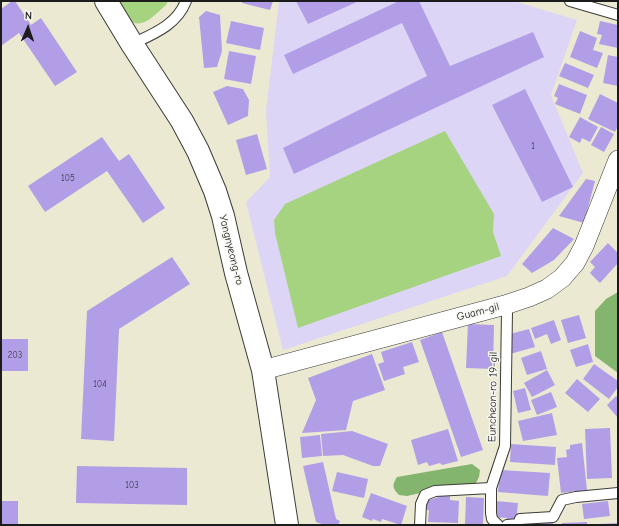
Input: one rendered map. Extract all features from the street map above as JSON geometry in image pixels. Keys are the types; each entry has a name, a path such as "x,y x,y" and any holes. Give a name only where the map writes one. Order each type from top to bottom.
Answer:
{"main road":[{"name":"Yangnyeong-ro","path":"106,1 182,121 198,151 224,216 236,273 263,370 286,525"}],"street":[{"name":"Guam-gil","path":"263,370 505,305 529,297 551,286 562,278 575,263 584,246 618,160"}],"lane":[{"path":"132,44 168,26 183,10 186,1"},
{"path":"570,1 618,15"},
{"name":"Euncheon-ro 19-gil","path":"498,525 492,520 490,488 504,446 507,311 505,305"},
{"path":"420,525 421,504 425,495 435,491 490,488"},
{"path":"507,525 518,524 520,519 554,517 562,500 576,497 618,493"}],"shaded area":[{"path":"279,1 514,1 577,20 551,95 583,173 507,276 283,350 246,202 270,177 266,111"}],"green space":[{"path":"118,1 168,1 166,5 153,17 143,23 137,24 127,18"},
{"path":"445,131 494,214 493,232 501,256 298,328 275,233 274,220 285,204"},
{"path":"618,292 618,373 595,356 595,311 606,299"},
{"path":"472,464 480,470 479,477 475,485 434,490 407,496 399,495 394,488 394,482 397,477"}],"building":[{"path":"12,1 15,1 31,25 41,18 77,72 55,86 19,33 1,46 1,9"},
{"path":"242,1 273,1 270,10 242,3"},
{"path":"296,1 359,1 308,24"},
{"path":"399,1 419,1 450,66 533,32 544,57 294,174 283,148 427,76 402,23 293,74 284,55"},
{"path":"206,11 220,15 222,51 217,67 204,68 199,17"},
{"path":"231,21 264,28 260,50 226,43"},
{"path":"600,21 618,25 618,48 599,44 602,35 597,34"},
{"path":"580,31 597,38 593,50 603,53 597,68 570,57"},
{"path":"229,51 256,56 251,84 224,79"},
{"path":"608,55 618,57 618,86 603,83"},
{"path":"565,63 594,75 588,88 559,76"},
{"path":"559,84 587,95 580,114 555,104 558,98 554,96"},
{"path":"227,86 243,89 249,100 248,116 228,125 213,92"},
{"path":"525,89 573,187 542,202 492,105"},
{"path":"600,94 618,103 618,126 615,132 588,119"},
{"path":"580,117 598,127 590,142 582,138 580,143 569,137"},
{"path":"601,127 614,134 604,152 591,145"},
{"path":"257,134 267,169 246,175 236,140"},
{"path":"102,137 119,161 129,154 165,208 143,223 107,171 45,212 28,186"},
{"path":"586,179 595,181 584,223 559,216"},
{"path":"553,228 574,239 554,260 532,273 522,264"},
{"path":"608,243 618,253 618,263 600,283 590,273 595,267 590,262"},
{"path":"172,257 190,284 119,329 114,441 81,439 87,311"},
{"path":"579,315 586,338 568,343 561,320"},
{"path":"554,320 561,340 551,344 547,334 535,339 531,328"},
{"path":"468,324 494,325 493,369 466,368"},
{"path":"529,329 535,347 510,354 510,334"},
{"path":"442,332 483,450 461,457 420,340"},
{"path":"1,339 28,339 28,371 1,371"},
{"path":"412,342 419,362 403,367 405,374 384,381 378,364 384,362 381,352"},
{"path":"588,344 593,362 576,367 570,350"},
{"path":"541,351 547,369 527,375 521,358"},
{"path":"372,354 385,390 353,401 346,430 302,433 316,400 308,378"},
{"path":"594,364 618,381 618,387 609,399 583,379"},
{"path":"547,370 555,385 532,397 524,383"},
{"path":"577,379 600,399 588,412 565,393"},
{"path":"525,388 531,410 518,413 513,391"},
{"path":"551,392 557,407 537,415 531,400"},
{"path":"616,396 618,398 618,418 607,405"},
{"path":"552,413 557,435 523,441 518,421"},
{"path":"610,428 612,478 587,479 585,429"},
{"path":"448,429 458,461 442,465 440,463 429,466 427,462 418,465 411,440"},
{"path":"352,431 388,444 380,466 373,466 343,455 323,456 321,434"},
{"path":"320,435 322,456 302,458 300,437"},
{"path":"582,443 587,490 561,493 557,458 567,457 566,450 570,449 570,445"},
{"path":"511,444 556,447 555,465 510,462"},
{"path":"323,462 336,519 340,521 338,525 325,525 316,522 303,466"},
{"path":"77,466 187,468 187,505 76,503"},
{"path":"500,470 550,473 548,496 498,492"},
{"path":"337,472 368,479 364,498 332,491"},
{"path":"371,493 407,506 401,525 382,519 381,522 373,519 372,521 362,517"},
{"path":"445,495 450,496 450,500 459,501 458,523 428,522 429,510 425,510 426,501"},
{"path":"466,497 484,498 483,525 465,524"},
{"path":"1,501 18,501 18,525 1,525"},
{"path":"495,501 518,503 516,522 506,521 507,518 493,517"},
{"path":"608,501 610,516 584,519 582,504"},
{"path":"553,520 553,525 521,525 521,521"},
{"path":"587,522 587,525 562,525 562,523"},
{"path":"618,523 618,525 599,525 599,524"}]}
